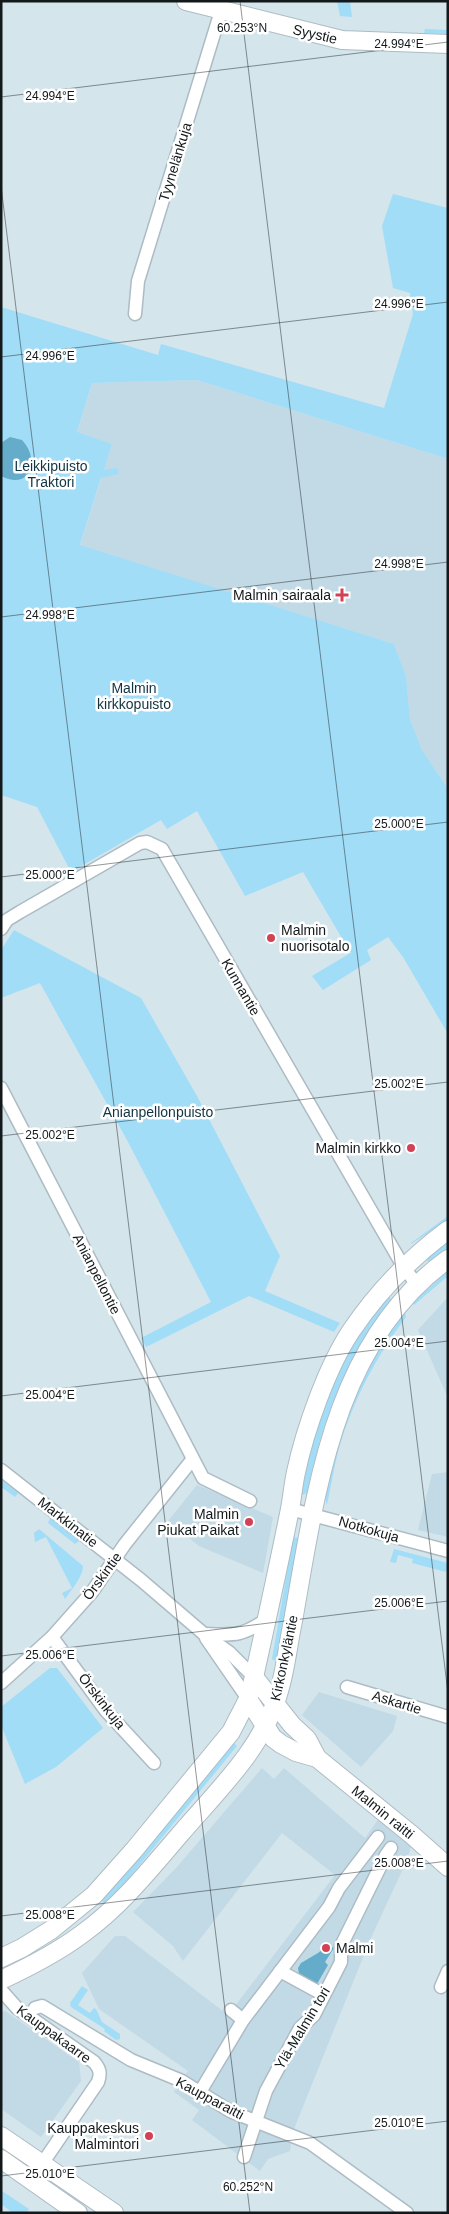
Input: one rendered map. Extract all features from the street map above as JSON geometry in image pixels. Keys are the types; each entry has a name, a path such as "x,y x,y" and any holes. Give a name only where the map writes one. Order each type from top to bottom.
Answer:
{"main road":[{"name":"Syystie","path":"186,1 342,40 448,44"},
{"name":"Kirkonkyläntie","path":"1,1958 22,1948 51,1930 94,1895 134,1850 231,1732 248,1699 267,1619 296,1472 313,1414 331,1372 350,1333 375,1298 403,1266 448,1230"},
{"name":"Kirkonkyläntie","path":"1,1980 32,1965 81,1936 114,1908 241,1764 266,1726 279,1691 312,1514 322,1468 336,1422 352,1382 376,1337 402,1301 417,1285 448,1259"},
{"name":"Malmin raitti","path":"254,1677 292,1725 308,1739 317,1758"},
{"name":"Malmin raitti","path":"248,1699 281,1744 296,1752 317,1758 412,1835 448,1867"},
{"path":"1,2136 114,2213"},
{"path":"1,2159 78,2213"}],"street":[{"name":"Tyynelänkuja","path":"136,314 138,282 221,11"},
{"name":"Kunnantie","path":"1,929 7,920 140,843 147,842 162,850 403,1266 417,1285"},
{"name":"Anianpellontie","path":"1,1088 192,1460 203,1478 250,1501"},
{"name":"Örskintie","path":"1,1683 52,1637 92,1592 125,1544 192,1460"},
{"name":"Markkinatie","path":"1,1470 115,1559 204,1634 229,1652 254,1677"},
{"name":"Notkokuja","path":"290,1509 448,1552"},
{"name":"Kirkonkyläntie","path":"204,1634 240,1634 249,1631 267,1619"},
{"name":"Markkinatie","path":"204,1634 248,1699"},
{"name":"Örskinkuja","path":"52,1637 106,1711 154,1764"},
{"name":"Askartie","path":"347,1687 448,1717"},
{"path":"200,2092 243,2020 330,1907 339,1888 378,1837"},
{"name":"Ylä-Malmin tori","path":"244,2157 266,2091 300,2028 314,2015 341,1962 341,1946 386,1854 392,1848"},
{"path":"280,1971 324,1995"},
{"path":"441,1987 448,1971"},
{"name":"Kauppakaarre","path":"1,1990 14,2005 94,2062 101,2075 31,2180"},
{"name":"Kaupparaitti","path":"35,2008 42,2006 131,2060 182,2081 230,2111 310,2143 407,2213"},
{"path":"231,2010 243,2020"}],"shaded area":[{"name":"Malmin sairaala","path":"197,380 448,459 448,789 422,750 410,719 406,676 394,644 80,546 112,444 77,433 92,383"},
{"path":"10,437 22,440 31,456 30,471 19,480 11,480 1,476 1,443"},
{"path":"448,1297 448,1398 418,1330"},
{"path":"448,1472 448,1537 418,1530 432,1474"},
{"path":"197,1485 273,1517 263,1573 199,1546 168,1521"},
{"path":"319,1692 397,1716 393,1731 361,1767 302,1715"},
{"path":"262,1768 274,1779 284,1768 365,1838 380,1817 412,1843 407,1860 370,1940 292,2134 290,2151 268,2159 260,2171 192,2120 199,2110 174,2092 188,2071 99,2009 82,1973 115,1936 125,1936 228,2015 335,1875 282,1833 183,1961 173,1946 133,1912 176,1868"},
{"path":"328,1945 334,1948 325,1962 328,1965 317,1984 299,1974 298,1968 301,1963"},
{"path":"5,2011 79,2062 81,2081 41,2137 1,2109 1,2012"}],"green space":[{"path":"337,1 350,1 352,17 340,16"},
{"path":"425,29 448,30 448,34 424,33"},
{"name":"Malmin kirkkopuisto","path":"393,194 448,208 448,459 197,380 92,383 77,432 112,444 104,470 117,468 119,474 101,478 80,545 394,644 406,676 410,719 422,750 448,789 448,1034 403,957 388,937 367,950 371,960 323,990 312,976 352,952 350,952 303,872 245,896 197,811 167,829 161,820 71,872 37,807 1,795 1,307 158,355 161,344 384,408 413,314 410,293 393,288 382,226"},
{"name":"Anianpellonpuisto","path":"14,930 141,998 197,1096 280,1256 265,1291 340,1323 334,1332 249,1296 146,1347 141,1338 211,1302 127,1140 40,983 1,998 1,950"},
{"path":"448,1216 448,1220 411,1244 411,1243"},
{"path":"448,1240 448,1249 432,1261 427,1261 427,1258"},
{"path":"448,1270 448,1276 414,1305 413,1303"},
{"path":"388,1296 392,1300 361,1346 338,1391 321,1439 307,1493 303,1495 301,1493 306,1466 321,1414 331,1388 356,1340"},
{"path":"405,1312 406,1317 375,1363 351,1413 339,1448 327,1505 324,1494 352,1397 378,1349"},
{"path":"1,1480 18,1493 15,1497 1,1487"},
{"path":"50,1518 79,1541 75,1544 48,1523"},
{"path":"39,1529 83,1566 79,1579 65,1599 62,1593 72,1588 46,1537 35,1542 34,1533"},
{"path":"293,1537 298,1538 277,1662 272,1659"},
{"path":"394,1549 448,1563 446,1572 412,1563 413,1559 398,1555 396,1563 390,1562"},
{"path":"50,1668 57,1668 103,1728 56,1767 25,1784 1,1725 1,1707"},
{"path":"234,1743 237,1746 119,1890 105,1904 101,1900"},
{"path":"82,1986 88,1990 78,2005 90,2013 94,2008 96,2009 102,2022 120,2034 120,2039 116,2040 104,2031 105,2029 71,2007 70,2003"},
{"path":"2,2191 29,2209 26,2213 13,2213 1,2204"}],"place":[{"name":"Malmin sairaala","path":"342,595"},
{"name":"Malmin nuorisotalo","path":"271,938"},
{"name":"Malmin kirkko","path":"411,1148"},
{"name":"Malmin Piukat Paikat","path":"249,1522"},
{"name":"Malmi","path":"326,1948"},
{"name":"Kauppakeskus Malmintori","path":"149,2136"}],"park label":[{"name":"Leikkipuisto Traktori","path":"51,474"}]}
